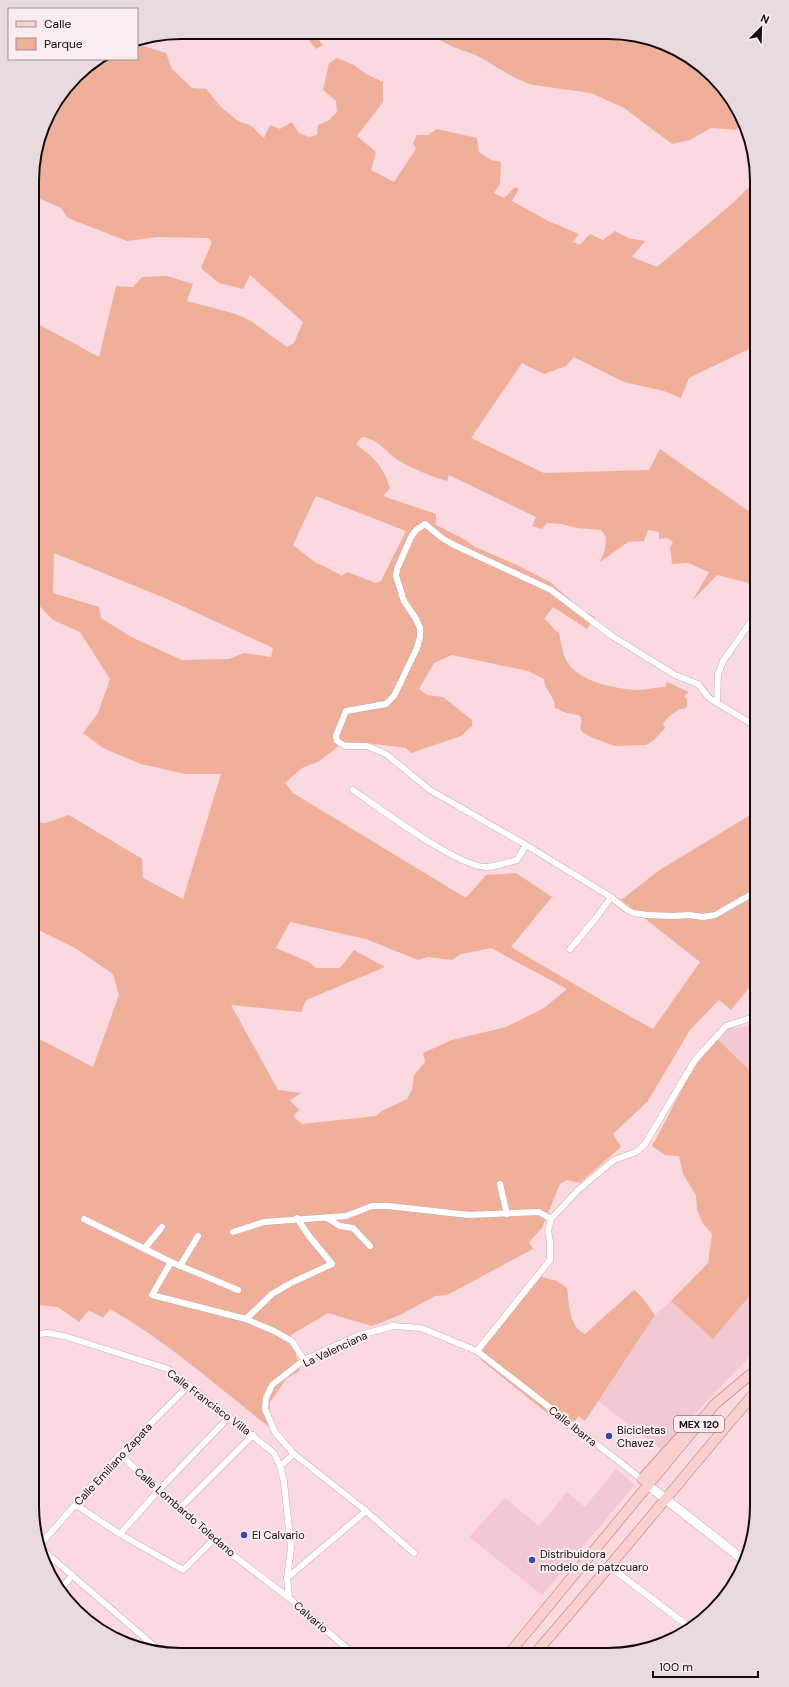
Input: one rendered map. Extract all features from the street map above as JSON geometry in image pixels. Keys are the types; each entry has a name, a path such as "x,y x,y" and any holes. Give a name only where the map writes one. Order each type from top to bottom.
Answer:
{"main road":[{"name":"MEX 120","path":"514,1648 646,1483 716,1404 750,1375"},
{"name":"MEX 120","path":"540,1648 667,1500 750,1399"}],"street":[{"path":"750,723 709,698 698,684 675,675 612,636 551,590 454,545 442,538 425,524 416,530 410,537 397,569 396,576 404,601 420,628 420,637 417,648 394,696 386,704 356,708 346,711 336,736 337,741 345,746 366,746 386,754 430,790 526,845 611,897 633,913 703,917 720,912 750,895"},
{"path":"717,703 718,674 723,661 750,623"},
{"path":"353,790 420,835 471,865 487,867 517,860 526,845"},
{"path":"570,949 596,918 611,897"},
{"path":"477,1351 550,1260 550,1242 548,1231 551,1219 578,1190 614,1160 636,1152 645,1144 695,1060 726,1026 750,1018"},
{"path":"500,1184 507,1214"},
{"path":"233,1232 264,1222 297,1218 327,1218 346,1216 372,1206 388,1206 469,1215 539,1212 551,1219"},
{"path":"246,1319 272,1294 291,1283 332,1264 309,1236 297,1218"},
{"path":"327,1218 340,1226 353,1228 370,1246"},
{"path":"84,1219 171,1262 238,1290"},
{"path":"144,1249 162,1227"},
{"path":"180,1266 198,1236"},
{"path":"171,1262 152,1295 246,1319 274,1331 292,1341 304,1360"},
{"name":"La Valenciana","path":"294,1454 275,1432 265,1409 266,1398 272,1385 304,1360 357,1336 393,1326 421,1328 477,1351"},
{"name":"Calle Francisco Villa","path":"39,1334 47,1333 64,1336 168,1369 189,1384 274,1453 280,1466 284,1482 291,1548 287,1578 289,1598"},
{"name":"Calle Ibarra","path":"477,1351 740,1557"},
{"name":"Calle Emiliano Zapata","path":"43,1540 120,1454 189,1384"},
{"path":"120,1534 158,1491 229,1417"},
{"path":"179,1509 253,1435"},
{"name":"Calle Lombardo Toledano","path":"120,1454 158,1491 213,1540 289,1598"},
{"path":"280,1466 294,1454 366,1511 414,1553"},
{"path":"76,1505 120,1534 183,1570 213,1540"},
{"path":"287,1578 366,1511"},
{"path":"48,1555 154,1645"},
{"path":"610,1567 686,1625"},
{"path":"64,1586 72,1576"},
{"name":"Calvario","path":"289,1598 346,1648"}],"shaded area":[{"path":"750,1025 750,1070 717,1039 727,1028 738,1028"},
{"path":"750,1295 750,1356 661,1449 598,1401 655,1315 671,1301 713,1338"},
{"path":"616,1469 635,1485 542,1595 469,1537 505,1498 539,1526 567,1492 585,1507"}],"green space":[{"path":"308,39 318,39 323,45 316,49"},
{"path":"438,39 617,39 645,44 679,58 702,74 715,87 726,102 739,127 736,130 711,128 690,140 672,144 624,108 591,93 533,85 517,79 476,55 453,47"},
{"path":"141,45 166,53 172,69 192,88 206,89 222,108 238,121 250,125 264,138 270,125 280,129 292,122 299,133 309,137 317,135 318,125 328,121 337,112 336,101 323,90 329,63 337,58 354,65 366,74 383,82 383,102 357,136 376,152 371,170 394,182 416,149 413,143 417,135 428,135 437,129 477,138 479,152 491,160 501,162 500,184 494,193 504,198 515,187 519,189 512,201 548,221 579,234 573,242 580,245 590,234 603,240 615,231 628,238 645,241 632,257 657,267 734,202 750,186 750,348 689,378 681,398 664,391 624,382 574,357 566,366 544,374 522,363 471,438 544,473 649,470 660,449 750,512 750,583 717,575 693,600 709,572 688,563 672,564 670,547 673,542 667,538 659,539 659,532 648,530 644,541 628,542 600,562 605,550 606,537 601,530 547,523 542,529 532,526 536,517 449,475 447,481 428,475 393,457 377,443 368,438 362,437 356,444 373,458 381,467 390,488 383,496 436,514 436,525 464,539 475,547 519,566 550,582 581,609 595,617 587,629 553,607 544,619 559,633 564,656 574,670 590,680 619,688 641,690 665,687 667,682 689,692 684,696 687,699 687,706 684,709 679,709 668,717 663,724 665,728 654,740 646,745 615,746 593,738 582,732 580,728 580,716 566,713 555,708 555,704 544,683 544,679 528,671 452,655 434,663 419,689 427,695 443,697 472,720 472,726 461,736 411,753 406,748 344,742 318,762 302,768 285,783 293,793 466,898 486,875 516,873 552,897 511,947 653,1029 700,962 620,899 624,898 658,871 750,815 750,987 731,1010 719,1000 690,1030 648,1101 613,1134 621,1147 580,1183 567,1180 560,1184 542,1228 529,1242 533,1249 447,1295 435,1296 400,1315 372,1326 328,1313 291,1335 300,1371 287,1378 270,1402 269,1427 172,1350 110,1309 103,1318 89,1310 79,1322 58,1307 39,1305 39,1039 93,1067 119,995 113,974 75,948 39,930 39,823 45,823 69,815 142,859 143,878 183,899 221,774 186,774 141,764 103,748 83,733 98,713 110,679 80,632 53,620 39,605 39,325 99,357 116,286 133,287 142,277 167,276 193,284 187,301 236,314 251,321 287,347 294,343 303,322 250,275 243,289 219,283 201,268 212,242 208,238 157,237 127,241 68,218 61,208 39,198 40,163 44,144 54,118 74,87 87,74 107,60 138,60 138,46","holes":["316,496 406,531 381,581 376,583 347,572 342,576 316,563 293,545","54,553 167,599 273,648 271,657 244,653 229,659 182,660 131,637 101,618 99,607 53,593","290,922 366,939 418,960 428,957 452,960 461,954 491,948 567,989 544,1008 506,1027 452,1040 423,1053 425,1062 414,1075 412,1090 407,1099 382,1111 376,1116 302,1124 293,1116 299,1110 290,1100 301,1093 278,1090 231,1005 301,1012 306,1000 385,967 354,950 340,968 316,968 309,962 276,948"]},
{"path":"717,1039 750,1070 750,1295 713,1339 671,1301 708,1263 712,1234 702,1222 697,1210 696,1195 683,1174 679,1156 665,1155 652,1146 689,1077"},
{"path":"537,1276 557,1281 567,1288 569,1307 573,1320 580,1331 585,1334 634,1290 641,1296 655,1315 585,1421 579,1416 567,1429 481,1360 477,1351"}],"place":[{"name":"Bicicletas Chavez","path":"609,1436"},
{"name":"El Calvario","path":"244,1535"},
{"name":"Distribuidora modelo de patzcuaro","path":"532,1560"}]}
